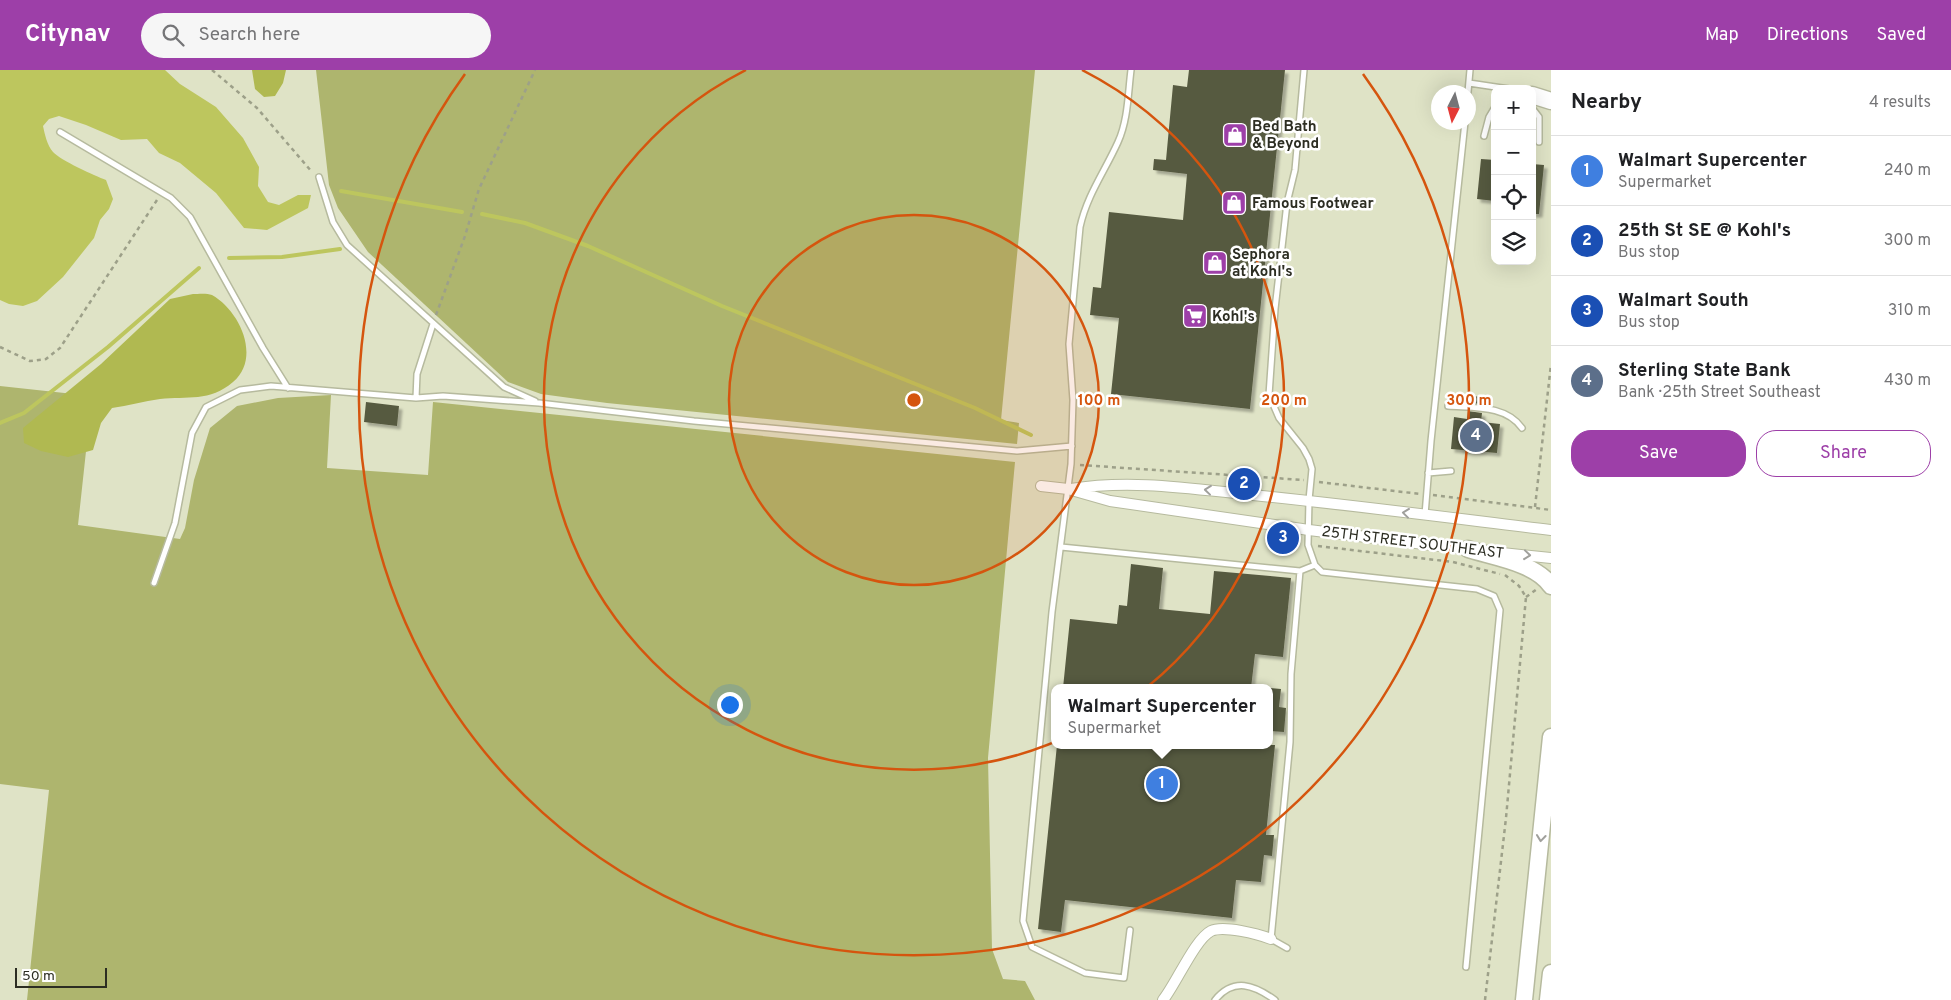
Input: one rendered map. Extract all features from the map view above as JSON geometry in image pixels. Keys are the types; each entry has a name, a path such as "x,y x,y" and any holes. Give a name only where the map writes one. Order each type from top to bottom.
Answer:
{"main road":[{"path":"1468,549 1528,568 1540,574 1551,586"},
{"path":"1524,1000 1551,738"},
{"path":"1548,1000 1551,973"}],"street":[{"name":"25TH STREET SOUTHEAST","path":"1068,490 1112,484 1194,489 1309,500 1551,530"},
{"name":"25TH STREET SOUTHEAST","path":"1041,486 1068,490 1110,501 1308,530 1551,558"},
{"path":"1163,1000 1172,989 1200,940 1211,931 1223,930 1260,935 1271,939"}],"lane":[{"path":"1130,930 1124,978 1085,973 1032,947 1023,921 1052,612 1071,464 1073,400 1069,344 1080,227 1083,210 1090,194 1119,141 1127,108 1131,70"},
{"path":"1304,70 1295,170 1287,203 1275,309 1268,395 1279,418 1310,459 1312,469 1308,545 1315,565 1322,572 1477,589 1494,596 1500,610 1466,967"},
{"path":"1470,70 1469,83 1491,86"},
{"path":"1484,136 1488,117 1491,113"},
{"path":"1536,113 1539,117 1539,142"},
{"path":"1424,515 1464,130"},
{"path":"60,132 171,198 190,217 263,348 288,388"},
{"path":"319,177 333,222 347,245 408,298 433,324 504,387 540,403"},
{"path":"416,398 417,374 433,324"},
{"path":"154,583 175,523 192,433 206,407 240,390 271,386 416,398 443,396 540,403 937,445 1017,451 1072,446"},
{"path":"1448,406 1497,411 1508,414 1522,428"},
{"path":"1428,473 1451,471"},
{"path":"1061,547 1300,571 1315,565"},
{"path":"1287,948 1271,939 1290,742 1291,674 1300,571"},
{"path":"1215,1000 1221,994 1240,985 1259,989 1275,1000"}],"path":[{"path":"212,70 257,108 310,171 319,177"},
{"path":"433,324 465,236 479,189 535,70"},
{"path":"0,347 30,361 46,359 60,348 163,193"},
{"path":"1535,507 1551,364"},
{"path":"1071,464 1310,481 1551,510"},
{"path":"1308,545 1453,562 1506,575 1519,586 1526,597 1506,818 1485,1000"}],"shaded area":[{"path":"0,70 165,70 180,84 216,107 243,138 259,167 258,186 268,202 279,205 298,195 311,195 308,208 267,230 244,228 216,193 180,163 159,153 147,139 121,140 59,116 49,119 43,126 46,140 51,149 70,163 106,180 113,199 109,209 100,220 94,238 63,277 37,301 23,306 9,304 0,300"},
{"path":"252,70 286,70 283,83 275,96 264,97 255,89"},
{"path":"316,70 1035,70 1001,420 1019,423 1017,444 607,403 541,394 508,382 368,252 338,208 329,185"},
{"path":"193,294 212,295 222,302 231,311 244,335 246,360 242,372 233,382 216,393 198,397 160,399 112,408 101,423 93,450 68,457 41,451 24,443 23,428 101,364 170,299"},
{"path":"0,386 92,396 78,525 180,539 185,528 194,480 210,428 237,406 278,398 331,395 327,468 428,475 433,402 1015,462 988,758 992,949 1003,979 1025,981 1035,1000 27,1000 49,790 0,784"}],"building":[{"path":"1189,70 1285,70 1250,409 1111,394 1119,318 1090,315 1093,287 1101,288 1109,212 1183,220 1187,174 1153,170 1154,159 1166,160 1173,85 1187,87"},
{"path":"1481,159 1491,160 1491,201 1477,199"},
{"path":"1536,164 1544,165 1539,214 1536,214"},
{"path":"1470,396 1484,397 1483,404 1469,403"},
{"path":"366,402 399,406 397,426 364,422"},
{"path":"1468,411 1482,413 1481,422 1500,424 1497,453 1451,449 1454,417 1467,419"},
{"path":"1131,564 1163,568 1159,609 1210,614 1214,571 1291,578 1283,657 1255,654 1251,684 1063,684 1070,619 1117,624 1119,605 1127,606"},
{"path":"1273,688 1281,689 1279,707 1286,708 1284,732 1273,731"},
{"path":"1273,745 1275,745 1266,835 1274,835 1272,856 1264,855 1261,882 1236,880 1232,918 1065,900 1061,932 1038,929 1057,749 1273,749"}],"waterway":[{"path":"341,191 462,212"},
{"path":"482,214 525,223 588,246 722,306 975,408 1031,435"},
{"path":"229,258 282,257 340,249"},
{"path":"0,423 24,413 108,347 199,268"}],"place":[{"name":"Bed Bath & Beyond","path":"1235,135"},
{"name":"Famous Footwear","path":"1234,203"},
{"name":"Sephora at Kohl's","path":"1215,263"},
{"name":"Kohl's","path":"1195,316"},
{"name":"Sterling State Bank","path":"1476,436"},
{"name":"25th St SE @ Kohl's","path":"1244,484"},
{"name":"Walmart South","path":"1283,538"},
{"name":"Walmart Supercenter","path":"1162,784"}]}
